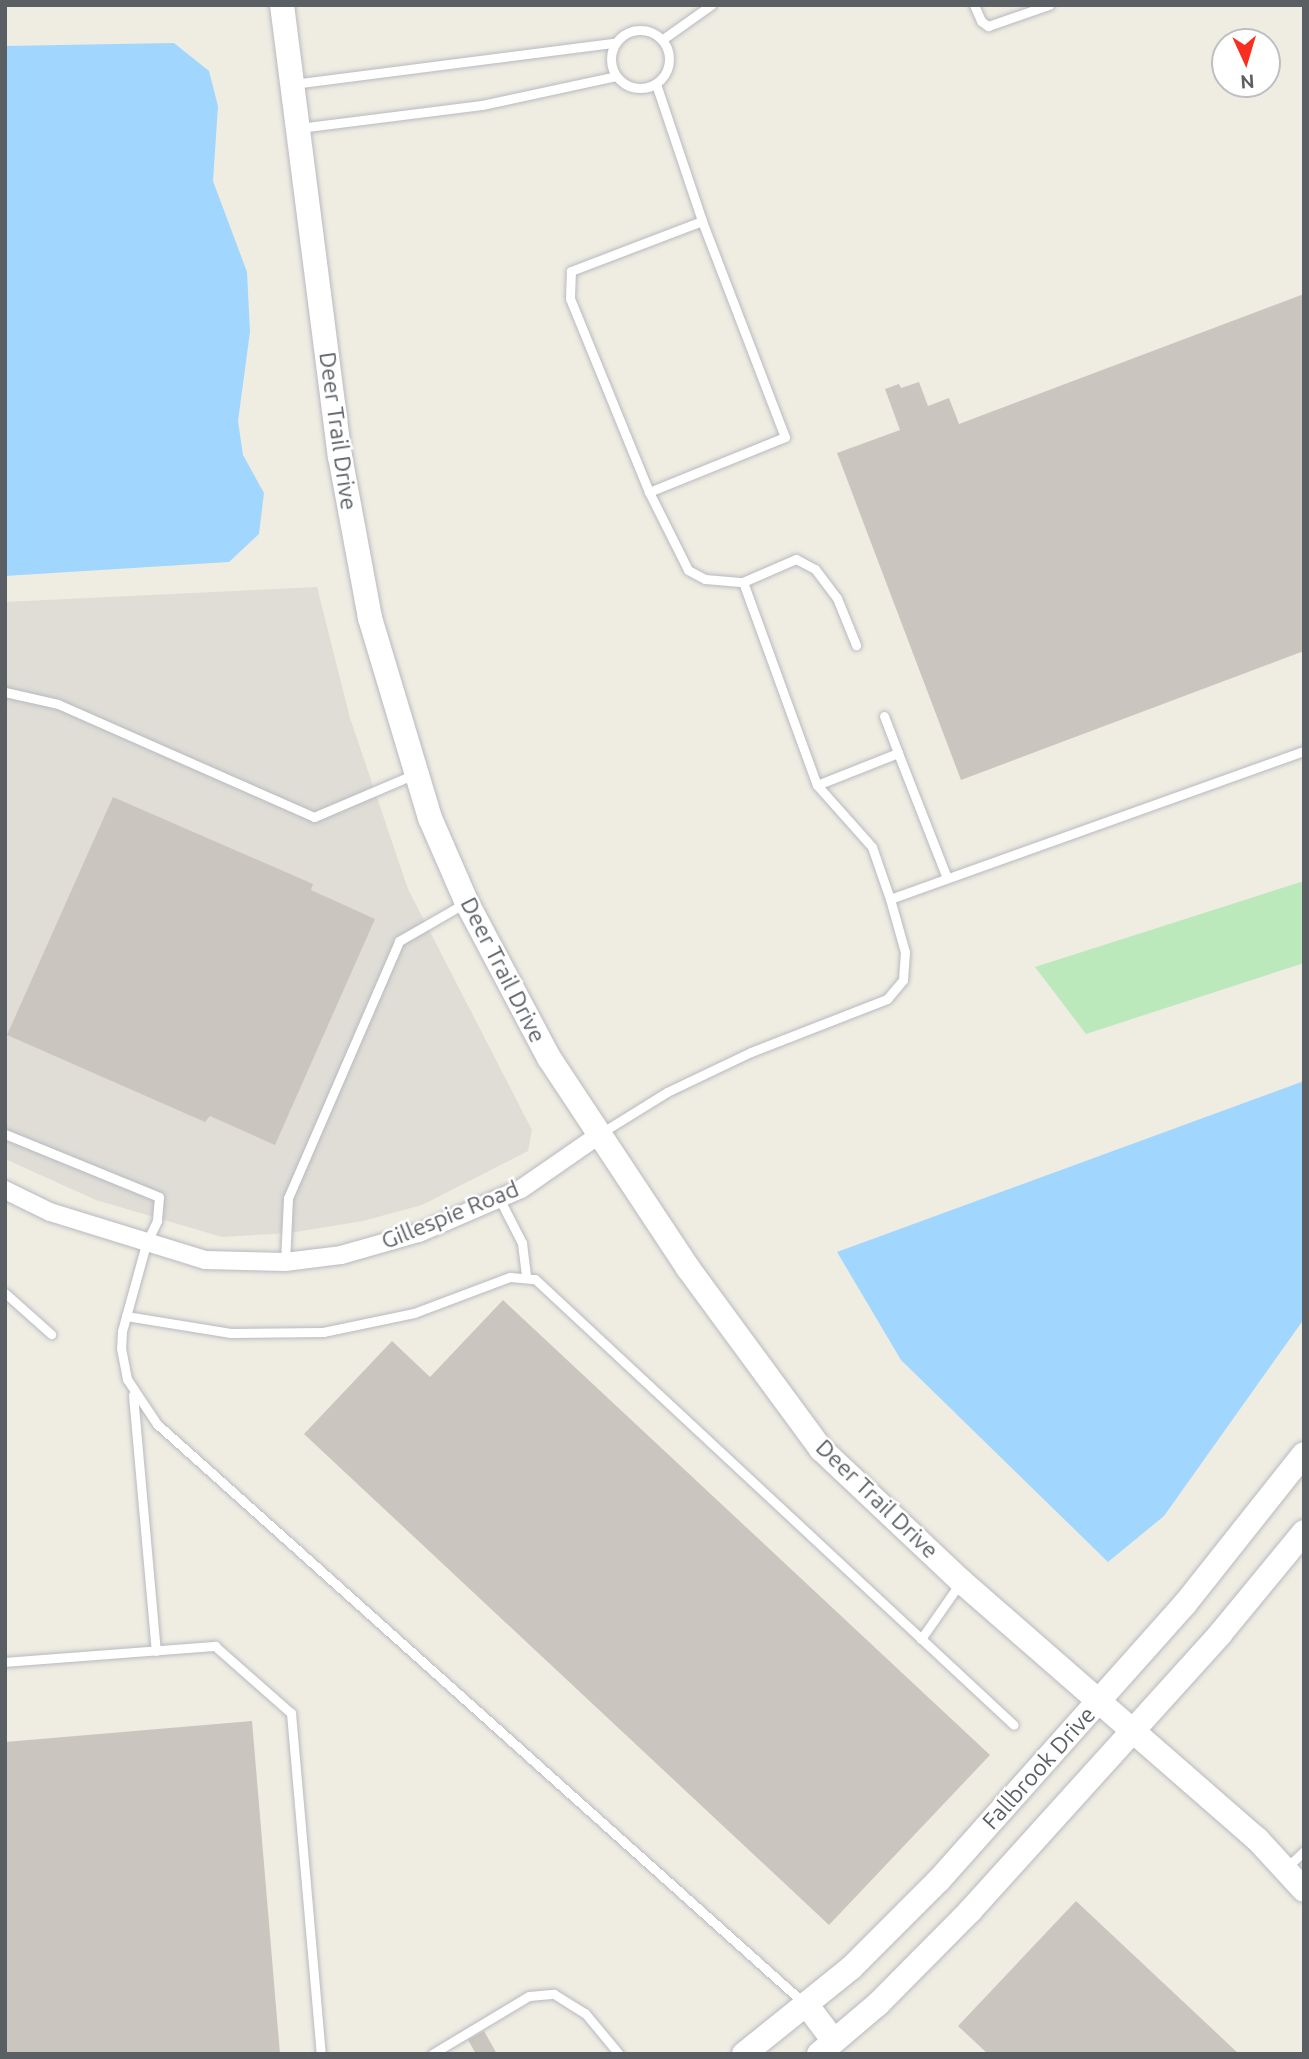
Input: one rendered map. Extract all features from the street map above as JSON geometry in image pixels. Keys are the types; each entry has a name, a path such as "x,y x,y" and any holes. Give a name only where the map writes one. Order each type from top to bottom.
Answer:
{"street":[{"name":"Deer Trail Drive","path":"282,5 354,540 370,618 430,818 467,903 548,1058 688,1268 821,1449 961,1581 1098,1701 1295,1859 1304,1890"},
{"name":"Gillespie Road","path":"5,1190 50,1212 146,1244 205,1260 285,1262 341,1255 419,1233 521,1189 599,1135"},
{"name":"Fallbrook Drive","path":"744,2054 851,1968 939,1880 1254,1522 1304,1454"},
{"name":"Fallbrook Drive","path":"831,2048 970,1912 1133,1731 1304,1532"},
{"path":"806,2004 831,2048"}],"lane":[{"path":"663,40 711,5"},
{"path":"974,5 981,21 988,26 1049,5"},
{"path":"292,84 614,43 640,30 653,31 663,40 669,53 668,71 656,85 632,85 616,76 482,104 297,128"},
{"path":"614,43 616,76"},
{"path":"649,492 785,437 702,221 656,85"},
{"path":"702,221 571,271 570,299 649,492 688,570 705,579 743,582 796,559 815,569 836,598 856,646"},
{"path":"599,1135 667,1092 751,1052 887,999 903,980 905,952 872,847 817,785 743,582"},
{"path":"5,692 58,704 314,817 416,774"},
{"path":"884,716 947,878"},
{"path":"890,899 1304,751"},
{"path":"817,785 898,753"},
{"path":"285,1262 288,1198 399,941 467,903"},
{"path":"5,1134 159,1197 157,1221 146,1244 126,1316 121,1348 132,1390 156,1651"},
{"path":"499,1198 522,1243 526,1276"},
{"path":"126,1316 231,1333 323,1332 414,1313 510,1277 526,1276 535,1279 1014,1725"},
{"path":"5,1293 51,1334"},
{"path":"132,1390 167,1433 806,2004"},
{"path":"921,1639 961,1581"},
{"path":"5,1662 215,1646 291,1713 321,2054"},
{"path":"432,2054 529,1996 554,1994 585,2014 619,2054"}],"shaded area":[{"path":"317,587 350,718 408,889 532,1130 528,1151 422,1205 363,1221 289,1233 222,1237 96,1200 5,1159 5,602"}],"green space":[{"path":"1304,881 1304,963 1086,1034 1035,967"}],"water":[{"path":"174,43 209,71 218,106 213,181 247,272 250,332 238,421 243,455 264,493 259,534 229,562 5,576 5,46"},
{"path":"1304,1081 1304,1319 1164,1516 1108,1562 901,1360 837,1252"}],"building":[{"path":"1304,294 1304,651 961,780 837,453 900,430 885,389 899,384 901,388 919,382 928,406 949,398 959,424"},
{"path":"113,797 313,884 311,890 375,919 275,1145 210,1116 205,1122 7,1035"},
{"path":"503,1300 990,1755 829,1925 304,1434 392,1341 430,1377"},
{"path":"252,1721 280,2054 5,2054 5,1742"},
{"path":"1076,1901 1239,2054 988,2054 958,2026"},
{"path":"484,2031 497,2054 476,2054 468,2040"}]}
